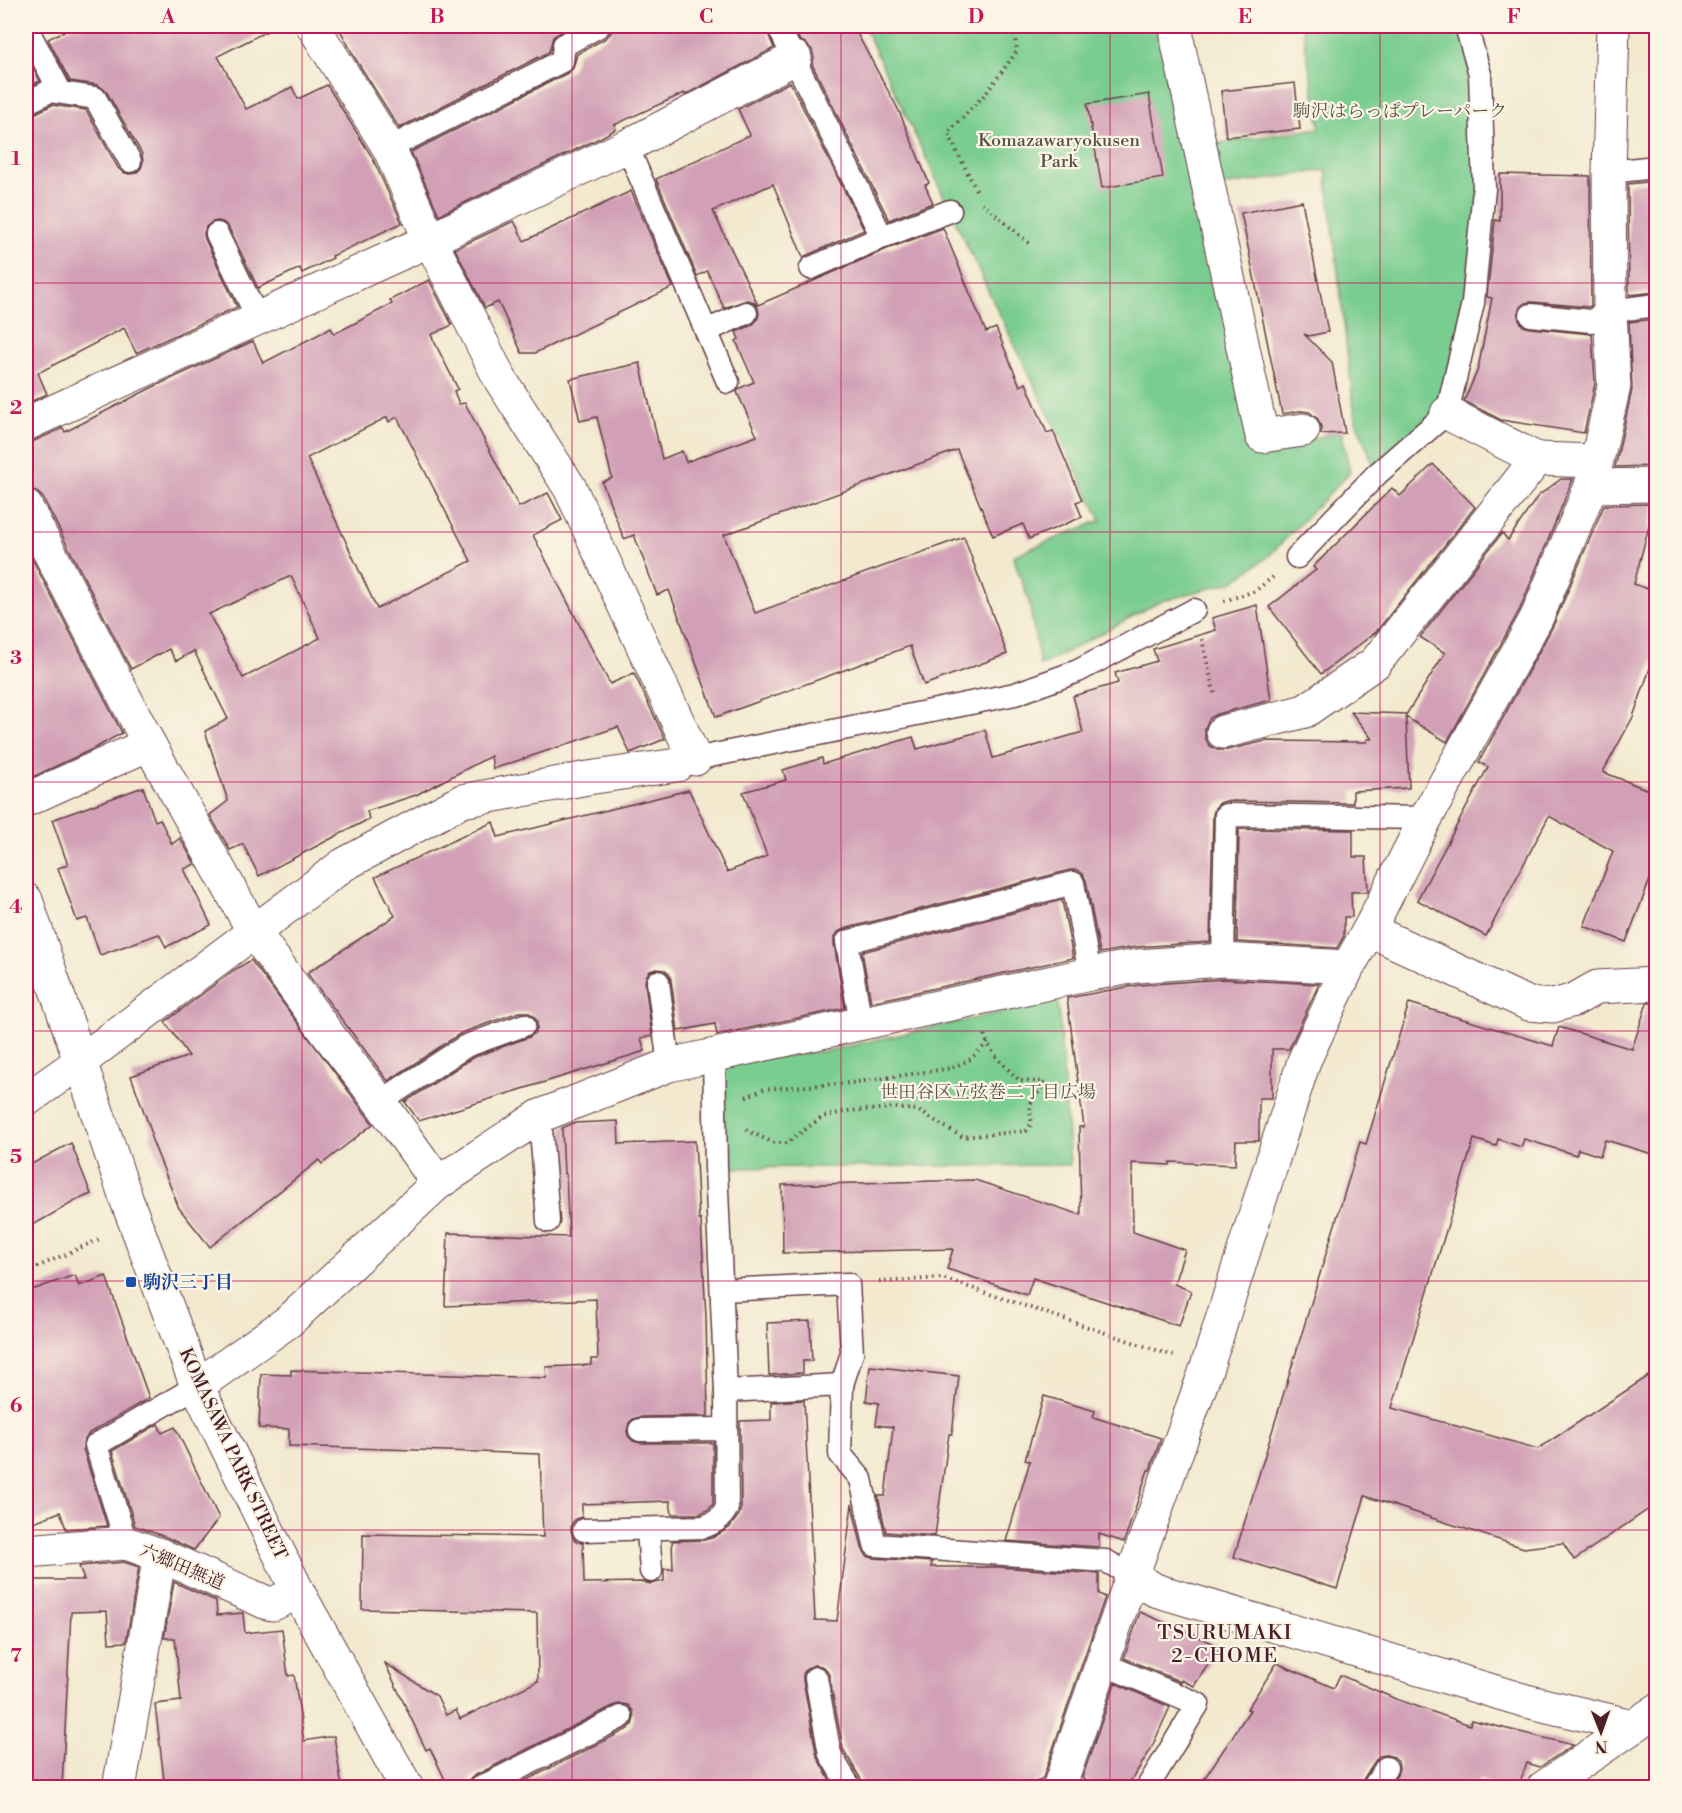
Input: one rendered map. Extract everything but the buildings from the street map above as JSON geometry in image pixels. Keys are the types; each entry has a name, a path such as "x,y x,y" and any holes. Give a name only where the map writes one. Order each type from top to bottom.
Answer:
{"street":[{"path":"26,1100 343,865 462,801 686,762 570,488 500,379 430,240 389,148 313,26"},
{"path":"1176,26 1262,436 1303,430"},
{"path":"1059,1788 1101,1663 1207,1367 1304,1061 1348,967 1426,818 1537,617 1594,474 1614,386 1610,311 1609,172 1613,26"},
{"path":"26,424 430,240 627,146 795,58"},
{"path":"1447,413 1537,459 1594,474 1656,485"},
{"path":"1223,732 1305,711 1375,663 1537,459"},
{"path":"26,507 149,744 254,932 438,1183"},
{"path":"26,800 149,744"},
{"name":"KOMASAWA PARK STREET","path":"26,900 127,1201 197,1386 298,1592 407,1788"},
{"path":"1369,930 1529,1004 1553,1006 1574,1000 1598,987 1656,984"},
{"path":"197,1386 289,1321 438,1183 540,1116 669,1065 1090,974 1137,966 1222,960 1348,967"},
{"name":"六郷田無道","path":"26,1551 126,1543 160,1555 267,1603 273,1604 298,1592"},
{"path":"119,1788 160,1555"},
{"path":"1132,1576 1155,1590 1526,1701 1645,1719"},
{"path":"1543,1788 1645,1719"}],"lane":[{"path":"389,148 562,61 564,45 599,26"},
{"path":"778,26 882,237"},
{"path":"1297,557 1377,474 1447,413 1473,303 1485,189 1480,74 1466,26"},
{"path":"26,27 58,87 26,103"},
{"path":"49,91 95,98 130,161"},
{"path":"627,146 728,382"},
{"path":"1609,172 1656,167"},
{"path":"811,268 950,211"},
{"path":"217,234 258,319"},
{"path":"1531,315 1591,321 1610,311 1656,305"},
{"path":"706,331 746,313"},
{"path":"686,762 1015,694 1078,671 1194,610"},
{"path":"1222,960 1226,815 1426,818"},
{"path":"861,1024 847,942 1073,883 1090,974"},
{"path":"658,982 669,1065"},
{"path":"380,1102 466,1046 524,1025"},
{"path":"584,1530 703,1527 722,1517 727,1508 726,1391 716,1168 714,1054"},
{"path":"540,1116 548,1221"},
{"path":"722,1290 848,1284 852,1353 842,1386 840,1454 861,1479 875,1545 1106,1561 1132,1576"},
{"path":"126,1543 96,1444 197,1386"},
{"path":"726,1391 842,1386"},
{"path":"640,1430 726,1429"},
{"path":"648,1530 651,1571"},
{"path":"1101,1663 1198,1704 1148,1788"},
{"path":"816,1678 830,1754 850,1788"},
{"path":"480,1788 621,1717"},
{"path":"1373,1788 1386,1768"}],"path":[{"path":"1013,26 1017,51 987,92 948,133 984,206 1031,246"},
{"path":"1223,732 1200,627 1194,610 1255,591 1297,557"},
{"path":"742,1128 774,1143 787,1143 822,1117 848,1111 895,1108 917,1110 962,1137 1026,1131 1032,1123 1031,1100 1045,1082 1020,1081 1000,1062 986,1039 977,1000"},
{"path":"741,1100 764,1089 851,1083 952,1068 971,1059 988,1042"},
{"path":"26,1272 104,1238"},
{"path":"848,1284 942,1278 1207,1367"}],"green space":[{"name":"Komazawaryokusen Park","path":"864,26 1163,26 1165,54 1254,451 1341,432 1350,472 1268,557 1232,582 1159,602 1040,666 1029,601 1013,556 1101,520 992,299"},
{"name":"駒沢はらっぱプレーパーク","path":"1302,26 1466,26 1484,189 1447,413 1377,474 1355,418 1326,170 1209,188 1200,146 1320,128"},
{"name":"世田谷区立弦巻二丁目広場","path":"1058,1000 1070,1165 716,1168 722,1063 826,1051"}],"place":[{"name":"駒沢三丁目","path":"131,1282"}],"district":[{"name":"TSURUMAKI 2-CHOME","path":"1225,1644"}]}
